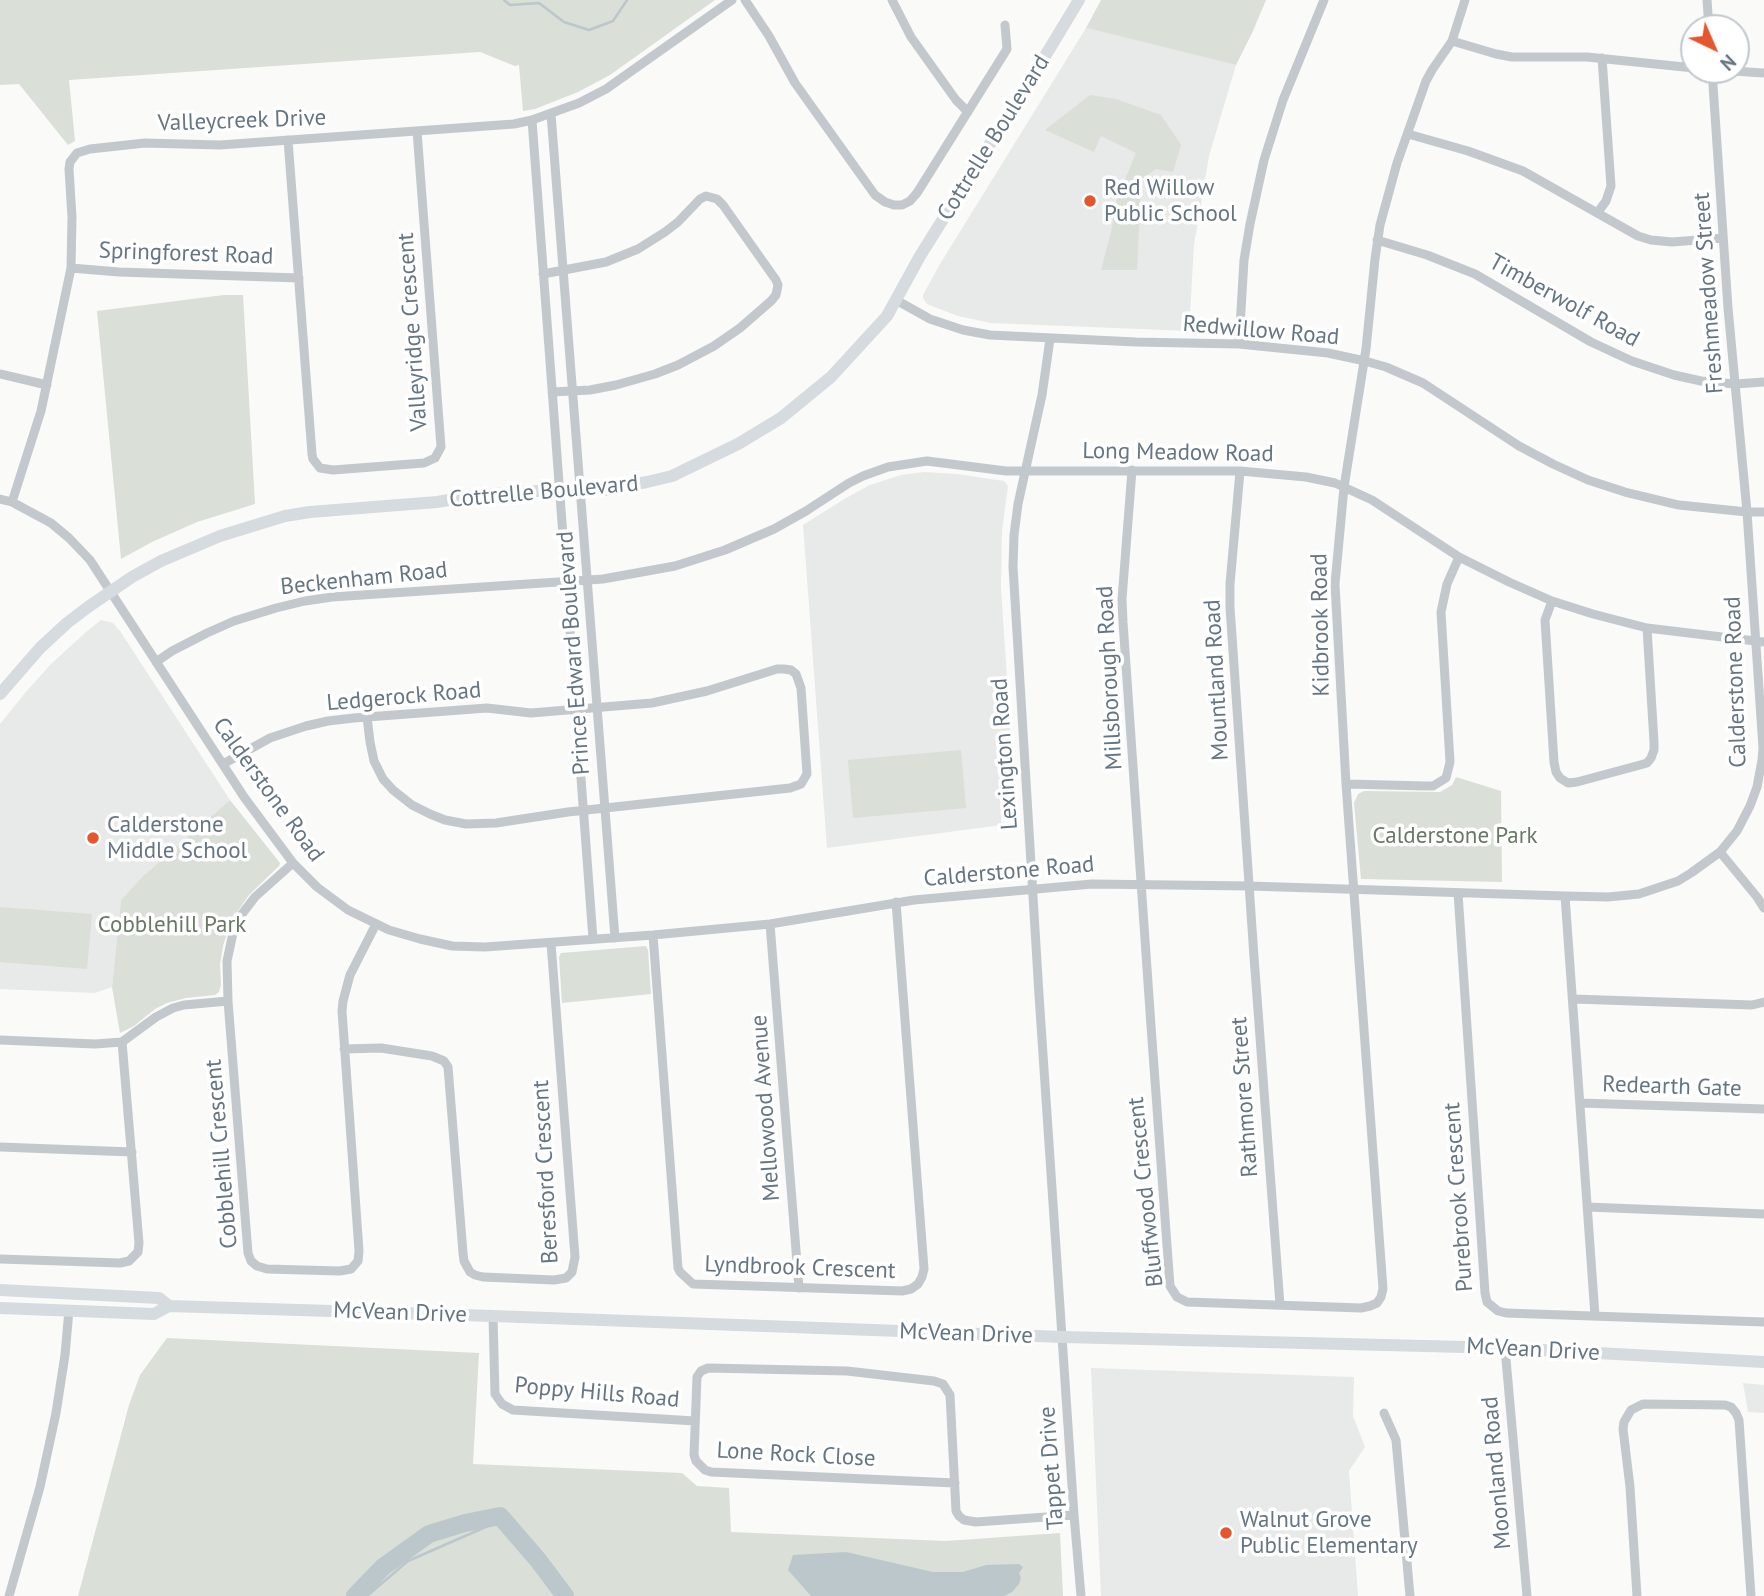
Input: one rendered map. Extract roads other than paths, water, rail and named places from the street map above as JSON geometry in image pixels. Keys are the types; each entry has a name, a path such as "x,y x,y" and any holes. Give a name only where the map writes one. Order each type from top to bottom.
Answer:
{"main road":[{"name":"Cottrelle Boulevard","path":"0,694 20,669 53,636 88,607 132,577 187,549 220,536 285,516 332,510 437,502 479,495 620,487 672,476 781,418 831,377 887,316 920,256 1079,0"},
{"name":"McVean Drive","path":"0,1290 159,1298 169,1306"},
{"name":"McVean Drive","path":"0,1308 155,1314 169,1306 1063,1337 1506,1348 1764,1362"}],"street":[{"name":"Valleycreek Drive","path":"12,502 47,385 71,268 69,169 71,159 80,151 145,143 220,145 514,124 532,120 579,103 606,89 732,0"},
{"path":"745,0 795,83 875,195 894,205 902,205 918,193 968,112 1007,48 1005,25"},
{"path":"892,0 911,37 956,100 968,112"},
{"path":"1239,344 1244,260 1264,160 1283,100 1324,0"},
{"name":"Kidbrook Road","path":"1354,889 1335,584 1344,487 1365,361 1377,240 1388,193 1426,81 1452,41 1465,0"},
{"path":"1452,41 1512,57 1602,58 1680,66"},
{"path":"1598,212 1606,201 1611,186 1602,58"},
{"name":"Freshmeadow Street","path":"1715,84 1723,238 1747,512"},
{"name":"Prince Edward Boulevard","path":"551,114 615,938"},
{"name":"Prince Edward Boulevard","path":"532,120 593,939"},
{"name":"Valleyridge Crescent","path":"288,140 312,454 320,468 333,470 424,463 435,458 442,443 417,131"},
{"path":"1408,134 1468,151 1523,171 1628,230 1651,240 1672,242 1723,238"},
{"path":"542,274 606,262 638,249 678,222 706,196 717,199 723,205 778,285 776,295 762,310 701,354 637,380 590,390 552,392"},
{"name":"Timberwolf Road","path":"1377,240 1427,255 1475,274 1591,342 1632,361 1701,381 1735,384 1764,382"},
{"name":"Springforest Road","path":"71,268 299,278"},
{"name":"Redwillow Road","path":"896,300 930,318 962,330 1004,337 1239,344 1328,353 1365,361 1423,383 1519,446 1588,480 1651,500 1764,512"},
{"name":"Lexington Road","path":"1050,339 1042,395 1016,516 1013,567 1063,1337"},
{"path":"0,374 47,385"},
{"name":"Long Meadow Road","path":"587,580 675,566 725,550 792,519 849,483 888,467 927,461 1006,471 1240,471 1306,477 1344,487 1372,500 1460,557 1552,601 1647,628 1760,641"},
{"name":"Millsborough Road","path":"1132,470 1122,599 1141,884"},
{"name":"Mountland Road","path":"1240,471 1230,607 1249,886"},
{"name":"Calderstone Road","path":"0,499 40,516 69,538 90,560 244,797 293,863 331,898 376,924 420,939 452,946 485,947 771,924 896,902 1092,884 1565,896 1624,896 1651,891 1678,881 1720,852 1744,819 1754,797 1763,748 1760,641 1747,512"},
{"path":"1346,784 1426,786 1440,783 1446,778 1450,762 1441,611 1447,584 1460,557"},
{"name":"Beckenham Road","path":"156,662 183,645 234,621 305,601 587,580"},
{"path":"1552,601 1545,620 1554,762 1556,772 1568,783 1647,763 1651,758 1654,742 1647,628"},
{"name":"Ledgerock Road","path":"223,764 252,747 289,731 328,721 487,708 531,713 652,703 707,691 777,669 791,670 799,679 807,755 805,779 800,784 790,788 604,808"},
{"path":"367,717 372,754 383,779 404,800 430,814 454,822 480,825 604,808"},
{"path":"1720,852 1764,908"},
{"name":"Cobblehill Crescent","path":"293,863 255,897 237,923 226,961 248,1253 257,1266 267,1269 340,1271 351,1269 358,1261 342,1018 350,975 376,924"},
{"name":"Bluffwood Crescent","path":"1141,884 1172,1290 1181,1301 1187,1302 1361,1308 1377,1303 1383,1289 1354,889"},
{"name":"Rathmore Street","path":"1249,886 1280,1305"},
{"name":"Purebrook Crescent","path":"1458,893 1487,1302 1497,1311 1506,1313 1595,1316"},
{"path":"1565,896 1595,1316 1764,1322"},
{"name":"Lyndbrook Crescent","path":"653,935 678,1268 683,1276 693,1284 902,1291 911,1289 922,1278 924,1269 896,902"},
{"name":"Mellowood Avenue","path":"771,924 799,1288"},
{"name":"Beresford Crescent","path":"344,1049 381,1048 432,1056 444,1061 448,1067 463,1253 470,1272 483,1277 554,1280 566,1278 572,1272 575,1257 551,943"},
{"path":"1573,999 1752,1005 1764,1002"},
{"path":"0,1040 95,1044 122,1042 173,1008 228,1000"},
{"path":"0,1259 120,1263 129,1261 138,1252 122,1042"},
{"name":"Redearth Gate","path":"1580,1103 1764,1110"},
{"path":"0,1147 132,1152"},
{"path":"1587,1207 1764,1214"},
{"path":"9,1596 40,1486 56,1413 69,1310"},
{"name":"Poppy Hills Road","path":"493,1316 495,1394 502,1404 513,1410 695,1421"},
{"name":"Tappet Drive","path":"1063,1337 1081,1596"},
{"name":"Moonland Road","path":"1506,1348 1527,1596"},
{"name":"Lone Rock Close","path":"955,1483 711,1472 700,1466 694,1455 697,1377 708,1367 847,1371 943,1384 950,1395 955,1483 956,1511 964,1520 970,1522 1074,1515"},
{"path":"1636,1596 1630,1487 1623,1422 1631,1410 1643,1404 1725,1405 1736,1413 1739,1420 1751,1596"},
{"path":"1384,1412 1396,1440 1410,1596"}],"waterway":[{"path":"504,0 510,5 539,3 564,22 589,30 613,21 627,0"},
{"path":"355,1596 383,1567 429,1534 500,1516 565,1596"},
{"path":"367,1596 408,1561 497,1522 511,1528 530,1544 551,1578 570,1596"}],"place":[{"name":"Red Willow Public School","path":"1090,201"},
{"name":"Calderstone Middle School","path":"93,838"},
{"name":"Walnut Grove Public Elementary","path":"1226,1533"}],"park label":[{"name":"Calderstone Park","path":"1455,836"},
{"name":"Cobblehill Park","path":"172,925"}]}
